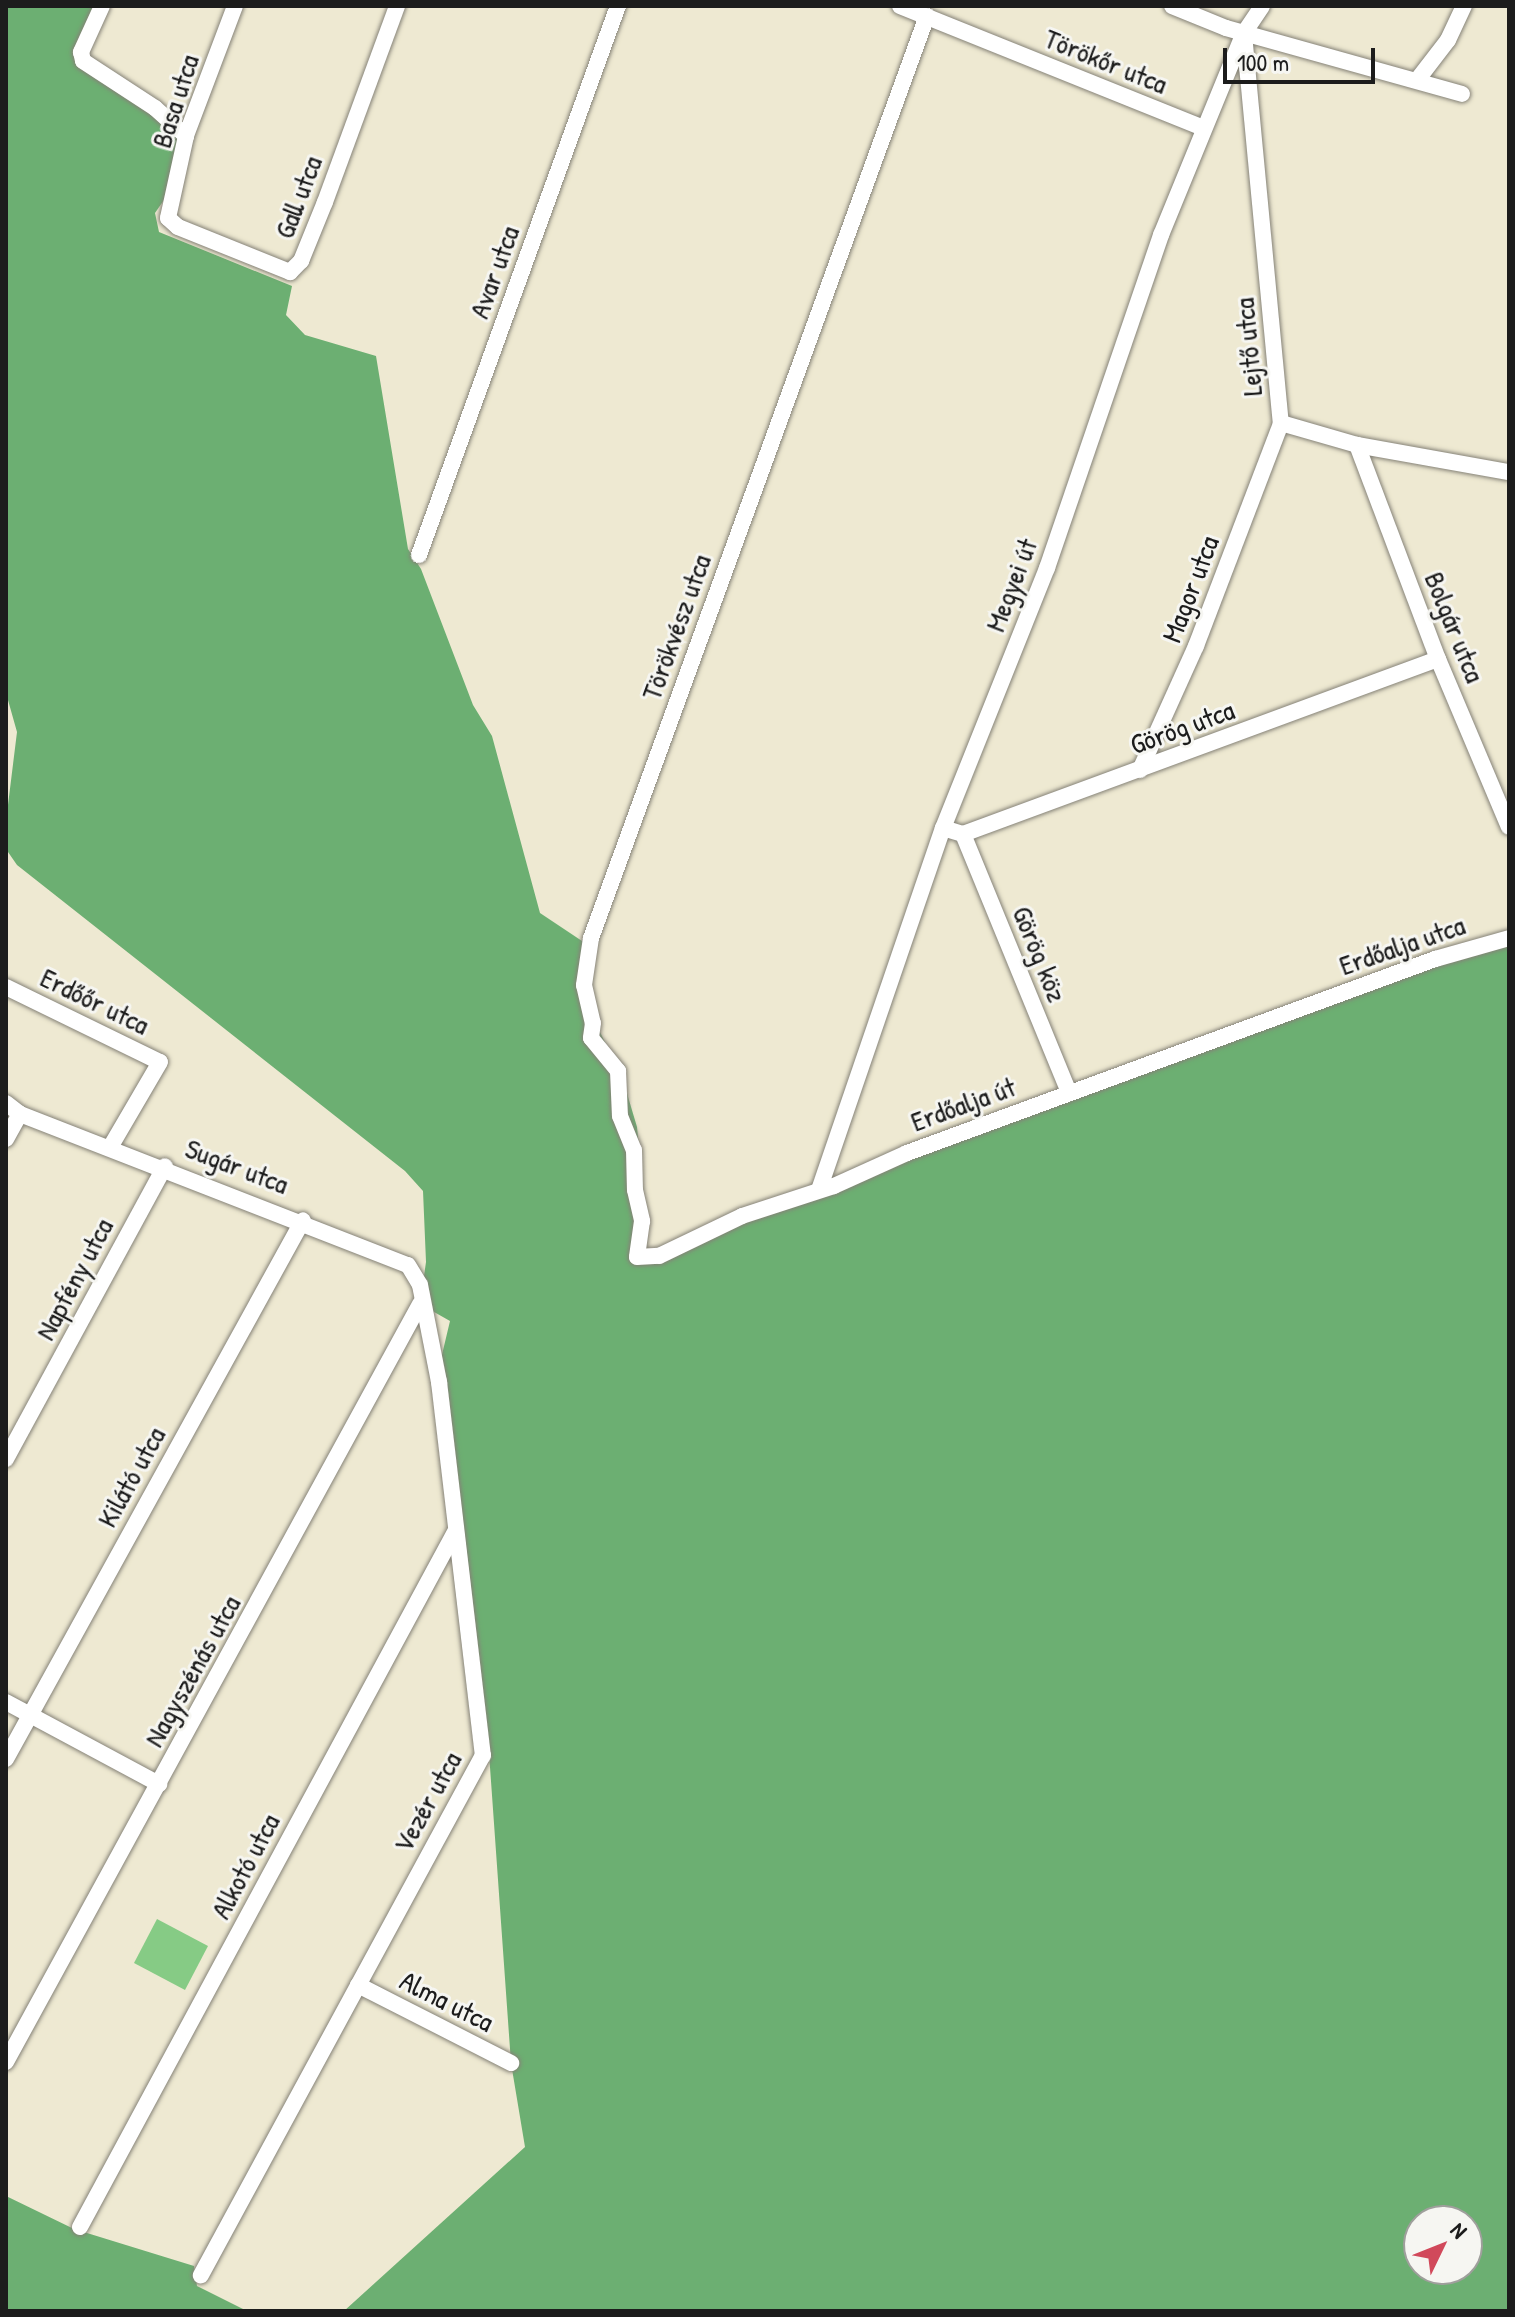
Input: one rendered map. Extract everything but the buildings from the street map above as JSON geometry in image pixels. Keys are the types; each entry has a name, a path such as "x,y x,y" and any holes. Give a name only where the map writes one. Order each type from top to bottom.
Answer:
{"street":[{"path":"102,6 81,52 83,61 155,108 186,136"},
{"name":"Basa utca","path":"168,213 186,136 235,6"},
{"name":"Gall utca","path":"168,213 178,227 295,270 397,6"},
{"name":"Avar utca","path":"419,555 618,6"},
{"name":"Törökőr utca","path":"900,6 1203,128"},
{"path":"1172,6 1244,33 1418,79 1462,94"},
{"name":"Megyei út","path":"820,1187 943,828 1047,568 1203,128 1244,33 1262,6"},
{"path":"1418,79 1448,40 1464,6"},
{"name":"Törökvész utca","path":"637,1257 642,1224 635,1194 634,1147 620,1116 618,1071 591,1038 593,1023 584,985 591,938 927,16"},
{"name":"Lejtő utca","path":"1244,33 1281,423 1357,445 1509,472"},
{"name":"Magor utca","path":"1140,770 1196,646 1281,423"},
{"name":"Bolgár utca","path":"1357,445 1438,659 1509,827"},
{"name":"Görög utca","path":"963,834 1438,659"},
{"path":"943,828 963,834"},
{"name":"Görög köz","path":"963,834 1069,1093"},
{"name":"Erdőalja utca","path":"1312,1004 1435,959 1509,938"},
{"name":"Erdőőr utca","path":"6,987 160,1062 111,1146"},
{"name":"Erdőalja út","path":"637,1257 659,1256 820,1187 1312,1004"},
{"name":"Sugár utca","path":"6,1103 20,1114 165,1166 408,1265 420,1285 420,1304"},
{"path":"6,1139 20,1114"},
{"name":"Napfény utca","path":"6,1459 165,1166"},
{"name":"Kilátó utca","path":"6,1759 303,1220"},
{"name":"Vezér utca","path":"201,2275 483,1755 439,1382 420,1304"},
{"name":"Nagyszénás utca","path":"6,2062 420,1304"},
{"name":"Alkotó utca","path":"80,2227 456,1530"},
{"path":"6,1702 159,1784"},
{"name":"Alma utca","path":"358,1985 511,2063"}],"green space":[{"path":"6,6 99,6 78,51 180,137 166,197 155,213 159,232 292,286 286,315 305,335 376,356 408,549 421,569 473,705 492,736 540,913 591,947 589,1009 623,1080 637,1127 643,1188 637,1257 1509,938 1509,2311 344,2311 525,2147 511,2063 489,1753 440,1363 450,1321 420,1304 426,1262 423,1191 405,1171 17,865 8,852 6,821 17,732 6,693"},
{"path":"157,1919 208,1946 185,1990 134,1963"},
{"path":"6,2196 74,2229 194,2266 197,2286 247,2311 6,2311"}]}
